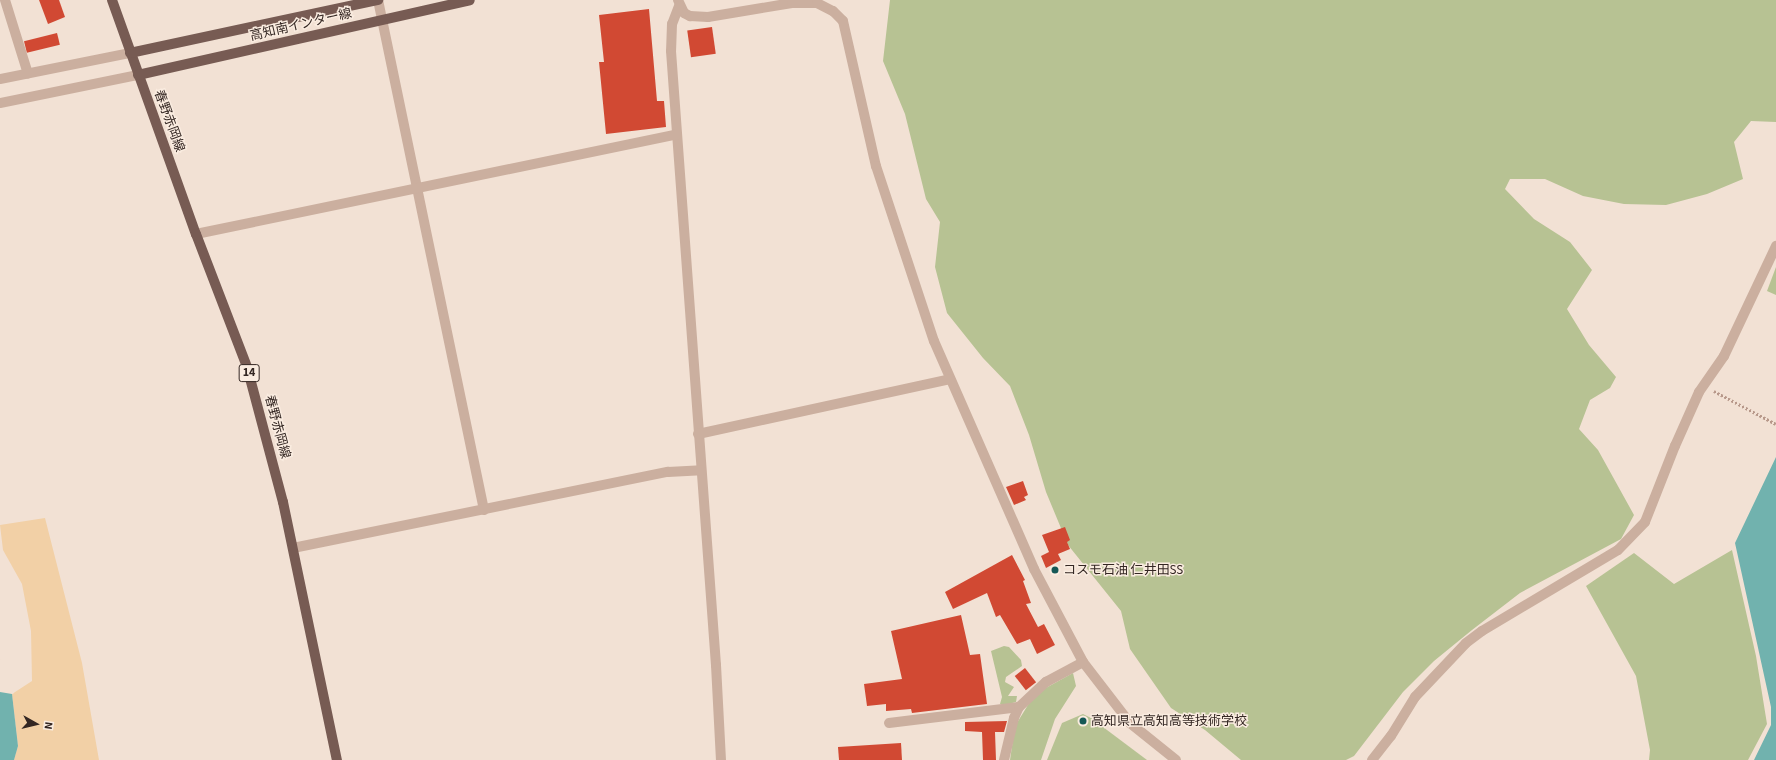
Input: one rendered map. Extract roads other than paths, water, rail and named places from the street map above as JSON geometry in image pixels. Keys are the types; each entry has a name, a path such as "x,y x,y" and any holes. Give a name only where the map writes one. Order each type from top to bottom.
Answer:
{"main road":[{"name":"春野赤岡線","path":"112,0 196,234 247,367 283,502 336,760"},
{"name":"高知南インター線","path":"130,53 378,0"},
{"name":"高知南インター線","path":"138,75 470,0"}],"street":[{"path":"5,0 28,74"},
{"path":"378,0 418,186 484,510"},
{"path":"678,3 672,24 670,51 716,665 721,760"},
{"path":"678,3 690,16 708,18 792,3 817,3 833,11 843,20 876,166 950,380 1034,569 1083,662 1130,723 1176,760"},
{"path":"0,79 130,53"},
{"path":"0,103 138,75"},
{"path":"196,234 418,186 677,134"},
{"path":"1372,760 1388,741 1415,697 1466,643 1618,550 1638,532 1652,510 1675,446 1704,386 1720,364 1740,325 1776,246"},
{"path":"698,434 950,380"},
{"path":"292,548 668,472 701,470"},
{"path":"1004,760 1012,724 1019,707 1046,682 1083,662"},
{"path":"889,723 1019,707"}],"water":[{"path":"1776,457 1776,760 1754,760 1771,725 1771,707 1735,543"},
{"path":"0,659 12,694 18,746 14,760 0,760"}],"place":[{"name":"コスモ石油 仁井田SS","path":"1055,570"},
{"name":"高知県立高知高等技術学校","path":"1083,721"}]}
